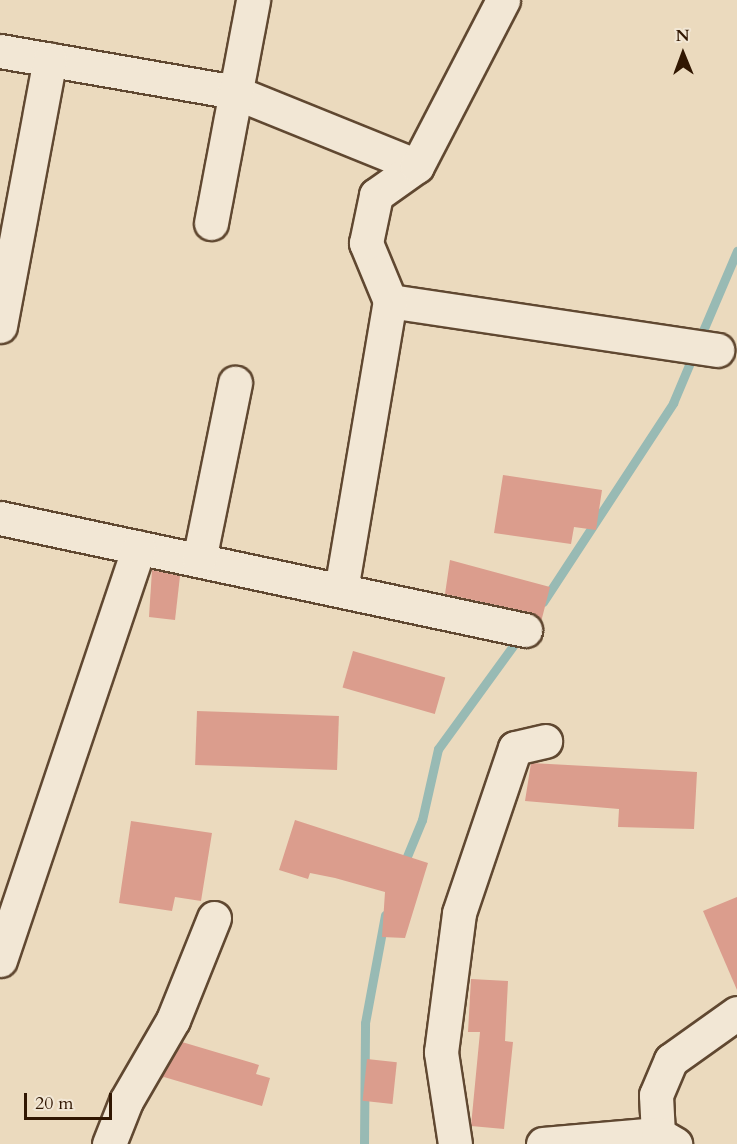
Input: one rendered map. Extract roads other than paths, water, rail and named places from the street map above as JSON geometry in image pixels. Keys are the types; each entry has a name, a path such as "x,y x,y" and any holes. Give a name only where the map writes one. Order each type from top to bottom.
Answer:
{"street":[{"path":"211,223 253,0"},
{"path":"341,590 390,300 366,243 376,195 417,166 503,0"},
{"path":"0,51 234,92 417,166"},
{"path":"0,326 50,60"},
{"path":"390,300 717,350"},
{"path":"199,560 235,383"},
{"path":"0,518 525,630"},
{"path":"0,960 139,548"},
{"path":"455,1144 441,1052 459,913 515,748 545,741"},
{"path":"109,1144 126,1101 173,1020 214,918"},
{"path":"543,1144 667,1139 656,1095 671,1060 737,1013"}],"waterway":[{"path":"699,340 737,251"},
{"path":"543,602 673,403 694,353"},
{"path":"403,866 422,820 438,749 520,636"},
{"path":"364,1144 365,1023 385,915"}]}
